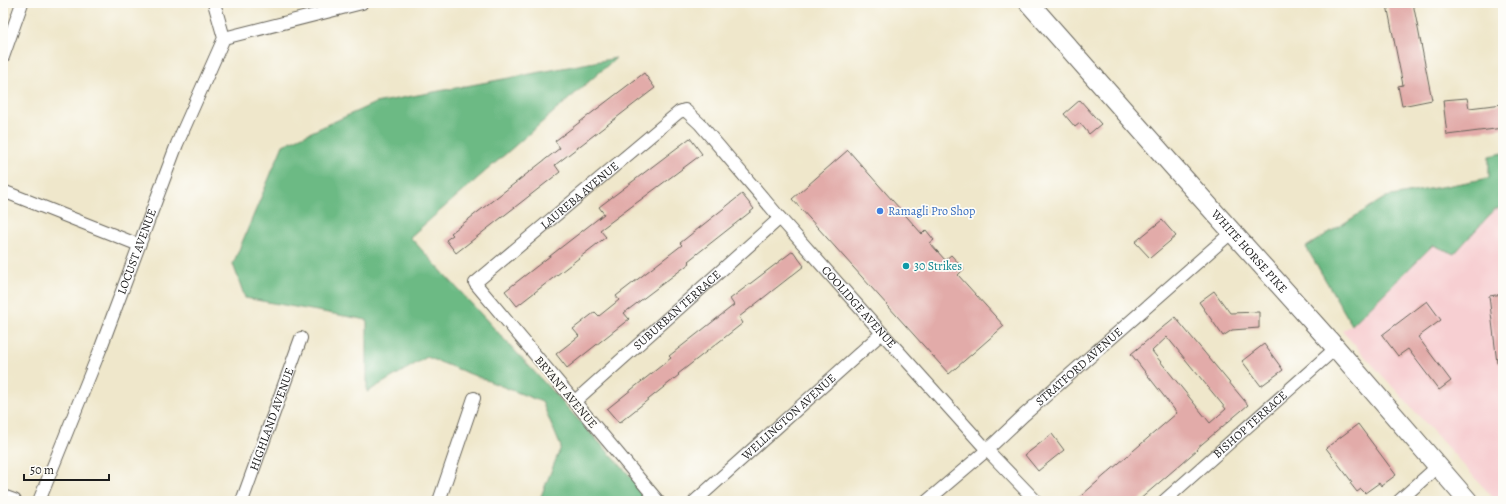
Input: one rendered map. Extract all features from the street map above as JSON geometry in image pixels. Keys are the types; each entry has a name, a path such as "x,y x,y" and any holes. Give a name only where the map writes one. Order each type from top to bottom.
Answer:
{"highway":[{"name":"WHITE HORSE PIKE","path":"1029,3 1336,348 1468,501"}],"street":[{"path":"3,57 22,3"},
{"path":"214,3 224,38 362,3"},
{"name":"LOCUST AVENUE","path":"39,501 97,358 177,144 224,38"},
{"name":"COOLIDGE AVENUE","path":"685,110 700,124 780,218 987,450 1036,501"},
{"name":"LAUREBA AVENUE","path":"474,283 679,112 685,110"},
{"path":"3,191 139,245"},
{"name":"SUBURBAN TERRACE","path":"574,402 780,218"},
{"name":"STRATFORD AVENUE","path":"927,501 987,450 1030,410 1232,232"},
{"name":"BRYANT AVENUE","path":"474,283 658,501"},
{"name":"WELLINGTON AVENUE","path":"696,501 882,333"},
{"name":"HIGHLAND AVENUE","path":"242,501 301,338"},
{"name":"BISHOP TERRACE","path":"1164,501 1336,348"},
{"path":"439,501 474,398"},
{"path":"1399,501 1438,466"},
{"path":"3,497 14,501"}],"shaded area":[{"path":"1503,208 1503,501 1496,501 1342,331 1352,325 1433,245 1454,254 1495,209"}],"green space":[{"path":"616,58 410,237 633,479 644,501 539,501 561,447 542,402 427,357 367,392 367,320 245,298 233,264 283,145 375,103"},
{"path":"1503,153 1503,208 1495,209 1454,254 1433,245 1352,325 1306,247 1386,197 1489,178 1489,156"}],"building":[{"path":"1397,3 1413,3 1432,100 1402,106 1398,86 1403,85 1387,5"},
{"path":"644,73 655,88 555,165 560,172 456,253 446,240 453,235 451,233 560,148 555,141"},
{"path":"1467,98 1469,108 1503,104 1503,128 1447,135 1443,100"},
{"path":"1080,100 1101,124 1089,134 1080,123 1075,127 1064,114"},
{"path":"690,138 702,154 600,230 606,237 517,306 505,291 604,214 599,207"},
{"name":"30 Strikes","path":"848,150 922,234 926,230 934,240 930,243 945,260 951,255 964,269 958,275 1004,326 949,374 792,199"},
{"path":"742,194 754,209 688,261 690,263 624,313 629,319 567,368 556,354 579,336 573,329 595,312 599,316 619,300 616,296 682,245 680,243"},
{"path":"1162,220 1176,236 1150,258 1135,242"},
{"path":"793,251 804,266 739,317 743,323 619,423 607,409 671,358 669,356 734,305 730,299"},
{"path":"1214,291 1230,313 1259,312 1259,328 1232,330 1223,336 1199,302"},
{"path":"1503,294 1503,363 1497,363 1489,296"},
{"path":"1427,301 1441,320 1418,337 1451,381 1439,390 1408,349 1398,356 1382,335"},
{"path":"1175,317 1248,405 1138,501 1075,501 1177,413 1131,354","holes":["1167,337 1226,409 1210,423 1152,351"]},
{"path":"1264,344 1283,370 1261,386 1242,361"},
{"path":"1358,424 1396,475 1381,486 1379,483 1365,493 1361,489 1357,492 1350,483 1352,482 1326,448"},
{"path":"1052,434 1064,450 1038,471 1025,455"}],"place":[{"name":"Ramagli Pro Shop","path":"880,211"},
{"name":"30 Strikes","path":"906,266"}]}
